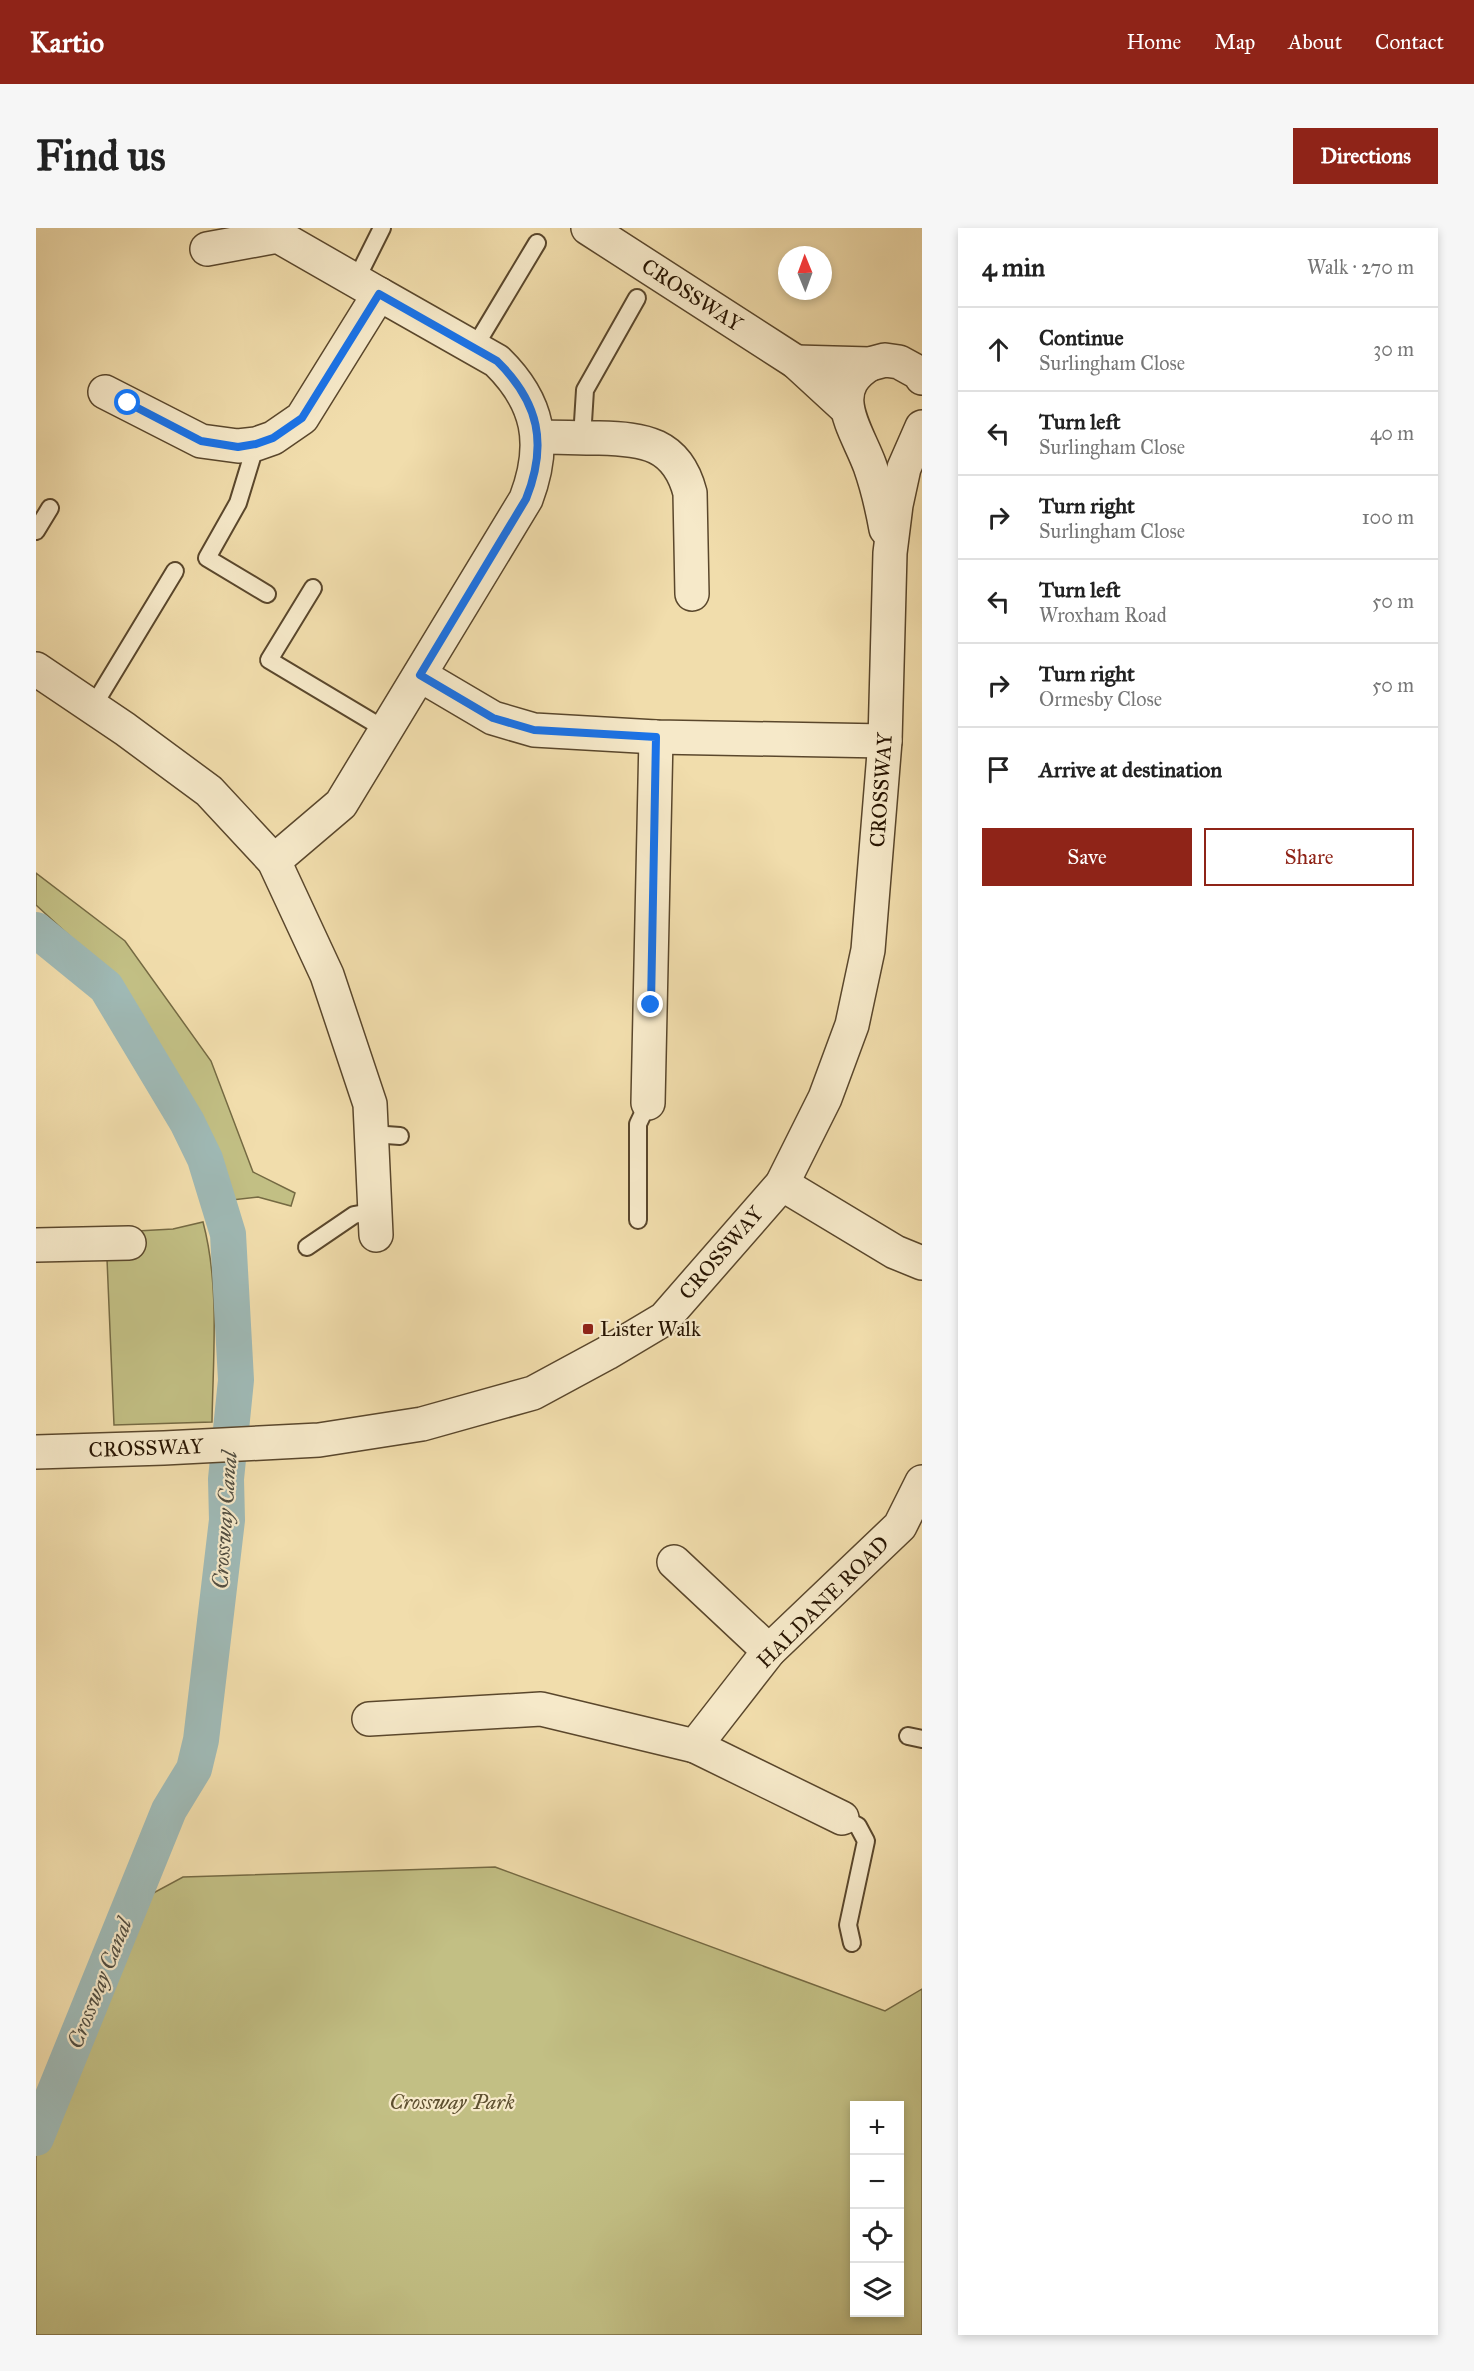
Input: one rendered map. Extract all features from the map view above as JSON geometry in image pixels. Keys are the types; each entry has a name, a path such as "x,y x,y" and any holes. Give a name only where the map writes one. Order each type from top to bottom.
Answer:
{"street":[{"name":"CROSSWAY","path":"588,228 796,362 850,417 864,437 878,444 893,445 907,440 920,430"},
{"path":"207,249 278,236 368,287 497,361 513,376 525,395 534,415 538,437 538,458 534,479 526,499 341,804 274,861"},
{"path":"105,392 201,441 238,447 273,438 302,418 368,287"},
{"path":"796,362 870,364 885,360 917,368"},
{"path":"850,417 847,393 852,379 870,364"},
{"name":"CROSSWAY","path":"850,417 870,465 882,503 890,554"},
{"name":"CROSSWAY","path":"36,1452 319,1440 422,1424 533,1393 664,1319 782,1184 825,1098 852,1025 868,950 885,741 890,554 904,468 920,430"},
{"path":"538,437 633,439 647,442 671,457 680,468 690,493 692,594"},
{"path":"36,669 125,729 209,791 274,861 327,975 370,1104 386,1135 376,1223"},
{"path":"420,675 493,718 534,730 656,737 885,741"},
{"path":"648,1103 656,737"},
{"path":"782,1184 895,1252 922,1263"},
{"path":"36,1245 129,1243"},
{"name":"HALDANE ROAD","path":"695,1746 769,1651 911,1532 922,1482"},
{"path":"674,1562 769,1651"},
{"path":"369,1719 541,1709 695,1746 842,1818"}],"lane":[{"path":"368,287 382,228"},
{"path":"474,348 537,243"},
{"path":"582,438 585,390 638,298"},
{"path":"256,444 238,503 207,558 267,594"},
{"path":"36,531 50,508"},
{"path":"92,708 175,571"},
{"path":"313,588 269,660 386,730"},
{"path":"638,1220 639,1124 648,1103"},
{"path":"306,1247 354,1215 376,1223"},
{"path":"842,1818 858,1826 866,1841 848,1925 852,1943"}],"green space":[{"path":"36,873 125,941 211,1061 253,1172 295,1193 291,1206 258,1197 223,1201 203,1127 122,984 36,905"},
{"path":"203,1222 214,1296 212,1422 114,1425 107,1259 137,1231 173,1229"},
{"name":"Crossway Park","path":"495,1867 885,2011 922,1989 922,2335 36,2335 36,2105 118,1912 183,1877"}],"waterway":[{"name":"Crossway Canal","path":"36,930 106,987 187,1122 205,1159 228,1234 236,1380 226,1479 227,1520 201,1740 194,1769 169,1810 36,2138"}],"place":[{"name":"Lister Walk","path":"588,1329"}],"route":[{"path":"128,403 201,441 238,447 273,438 302,418 379,294 497,361 513,376 534,415 538,437 538,458 534,479 526,499 420,675 493,718 534,730 567,734 656,737 651,1005"}]}
